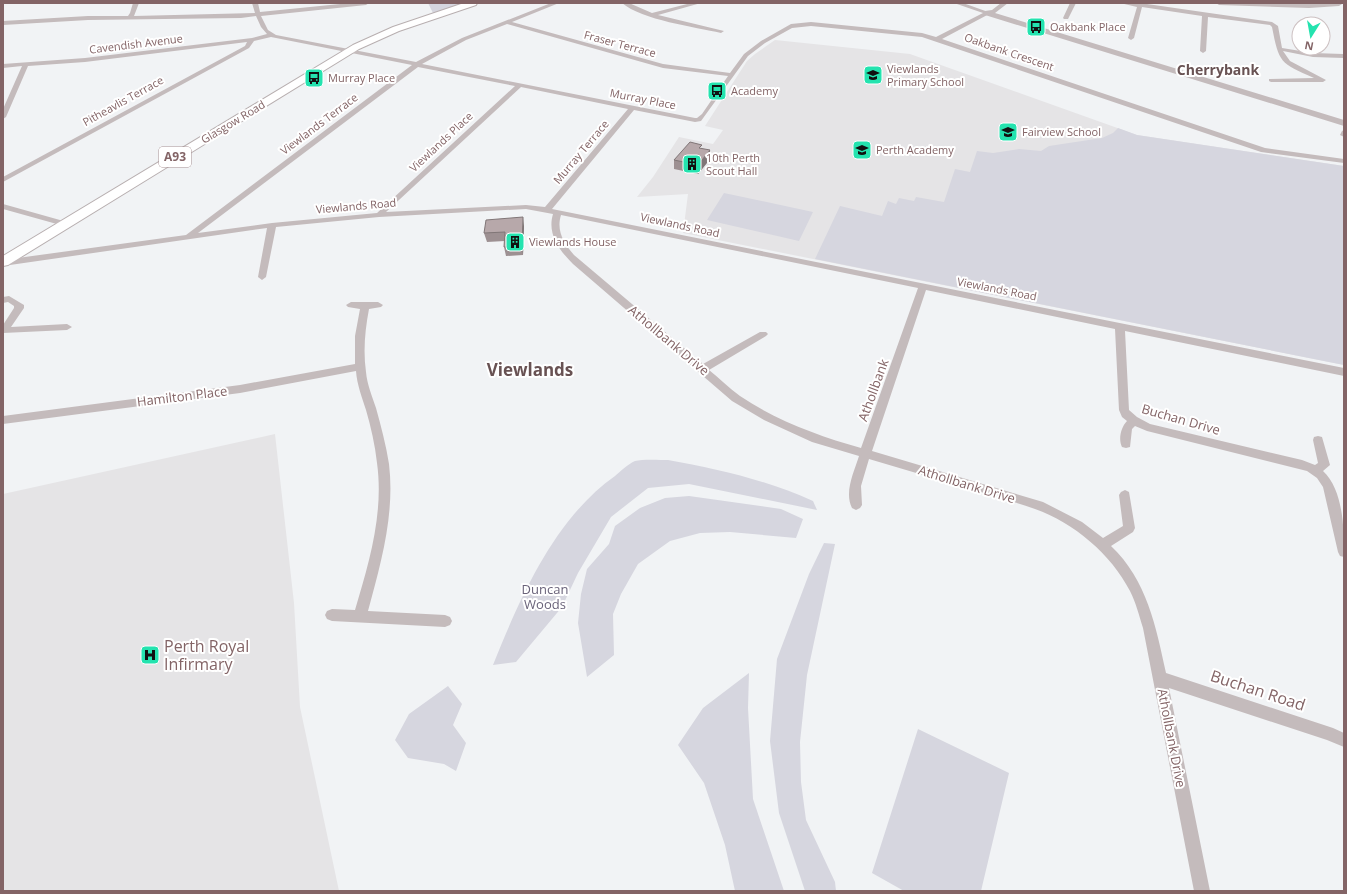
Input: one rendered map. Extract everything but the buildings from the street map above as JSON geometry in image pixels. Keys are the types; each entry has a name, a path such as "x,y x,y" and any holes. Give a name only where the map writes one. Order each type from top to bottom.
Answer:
{"main road":[{"name":"Glasgow Road","path":"3,262 348,52 388,32 473,3"}],"street":[{"path":"130,17 133,14 136,3"},
{"path":"255,3 258,14 267,32 271,35"},
{"path":"3,23 61,18 226,17 343,4 366,3"},
{"name":"Viewlands Terrace","path":"189,236 416,65 464,39 556,3"},
{"path":"625,3 653,14 721,31"},
{"path":"653,14 698,3"},
{"path":"957,3 1344,123"},
{"path":"937,39 994,11 1005,3"},
{"path":"1066,18 1073,3"},
{"path":"1123,3 1272,24 1275,26 1281,55 1291,64 1323,80 1271,80"},
{"path":"1219,3 1309,6 1339,4"},
{"path":"1260,4 1271,12"},
{"path":"1132,38 1140,5"},
{"path":"1203,51 1205,15"},
{"name":"Fraser Terrace","path":"506,22 663,66 731,75"},
{"name":"Oakbank Crescent","path":"699,120 746,55 790,26 811,24 914,34 937,39 1258,148 1344,161"},
{"name":"Murray Place","path":"271,35 519,86 699,120"},
{"name":"Cavendish Avenue","path":"3,66 85,60 252,40 271,35"},
{"name":"Pitheavlis Terrace","path":"3,180 247,47 252,40"},
{"path":"1280,49 1313,55 1343,56"},
{"path":"4,114 26,64"},
{"name":"Viewlands Place","path":"379,215 519,86"},
{"name":"Murray Terrace","path":"552,211 632,108"},
{"path":"3,206 64,224"},
{"name":"Viewlands Road","path":"3,262 272,225 379,215 526,207 552,211 1344,372"},
{"name":"Athollbank Drive","path":"552,211 554,227 559,243 576,262 736,398 768,417 816,438 1039,505 1072,522 1102,545 1121,565 1139,595 1146,611 1202,891"},
{"path":"262,277 272,225"},
{"name":"Athollbank","path":"856,505 855,486 924,287"},
{"path":"3,300 9,299 19,305 19,308 6,328 6,331 67,327"},
{"path":"351,305 365,306 378,304"},
{"path":"360,616 379,539 383,510 384,482 383,464 373,413 366,394 360,367 359,345 365,306"},
{"name":"Buchan Drive","path":"1120,326 1124,410 1126,414 1133,420 1147,427 1302,464 1315,470 1323,477 1329,486 1344,552"},
{"path":"703,369 763,334"},
{"name":"Hamilton Place","path":"3,420 240,389 360,367"},
{"path":"1126,444 1127,428 1133,420"},
{"path":"1315,470 1324,465 1318,440"},
{"path":"1102,545 1129,528 1125,495"},
{"path":"332,615 445,621"},
{"name":"Buchan Road","path":"1160,678 1328,732 1344,740"}],"shaded area":[{"path":"775,40 910,54 1137,135 1344,166 1344,365 683,233 688,194 637,197 653,177 679,137 713,144 723,130 705,126 747,61"},
{"name":"Perth Royal Infirmary","path":"275,434 294,603 300,707 339,891 3,891 3,494"}],"green space":[{"path":"428,3 463,3 433,13"},
{"path":"1118,128 1137,135 1344,166 1344,365 815,259 840,206 882,216 888,201 896,204 899,198 914,201 916,197 944,202 955,169 970,172 977,151 993,153 1019,149 1041,151 1049,146 1102,138 1113,133"},
{"path":"724,193 813,212 799,241 707,220"},
{"name":"Duncan Woods","path":"642,460 668,460 723,471 778,487 813,501 817,510 689,484 648,488 611,517 578,573 562,607 516,662 493,665 503,639 527,587 557,537 574,514 593,494 632,462"},
{"path":"689,496 781,509 803,519 796,538 730,532 700,533 670,541 638,564 621,594 613,614 614,655 587,677 578,623 581,594 587,569 609,544 615,526 640,508 665,498"},
{"path":"824,543 835,544 807,675 800,742 801,782 806,820 835,882 836,891 805,891 779,813 770,741 777,659 809,574"},
{"path":"749,673 748,708 753,799 784,891 735,891 725,845 704,783 678,745 703,708"},
{"path":"448,686 462,704 453,725 466,743 456,771 444,764 408,758 395,740 409,714"},
{"path":"918,729 1009,773 981,891 904,891 872,873"}],"place":[{"name":"Oakbank Place","path":"1036,27"},
{"name":"Viewlands Primary School","path":"873,75"},
{"name":"Murray Place","path":"314,78"},
{"name":"Academy","path":"717,91"},
{"name":"Fairview School","path":"1008,132"},
{"name":"Perth Academy","path":"862,150"},
{"name":"10th Perth Scout Hall","path":"692,164"},
{"name":"Viewlands House","path":"515,242"},
{"name":"Perth Royal Infirmary","path":"150,655"}],"district":[{"name":"Cherrybank","path":"1218,70"},
{"name":"Viewlands","path":"530,370"}]}
